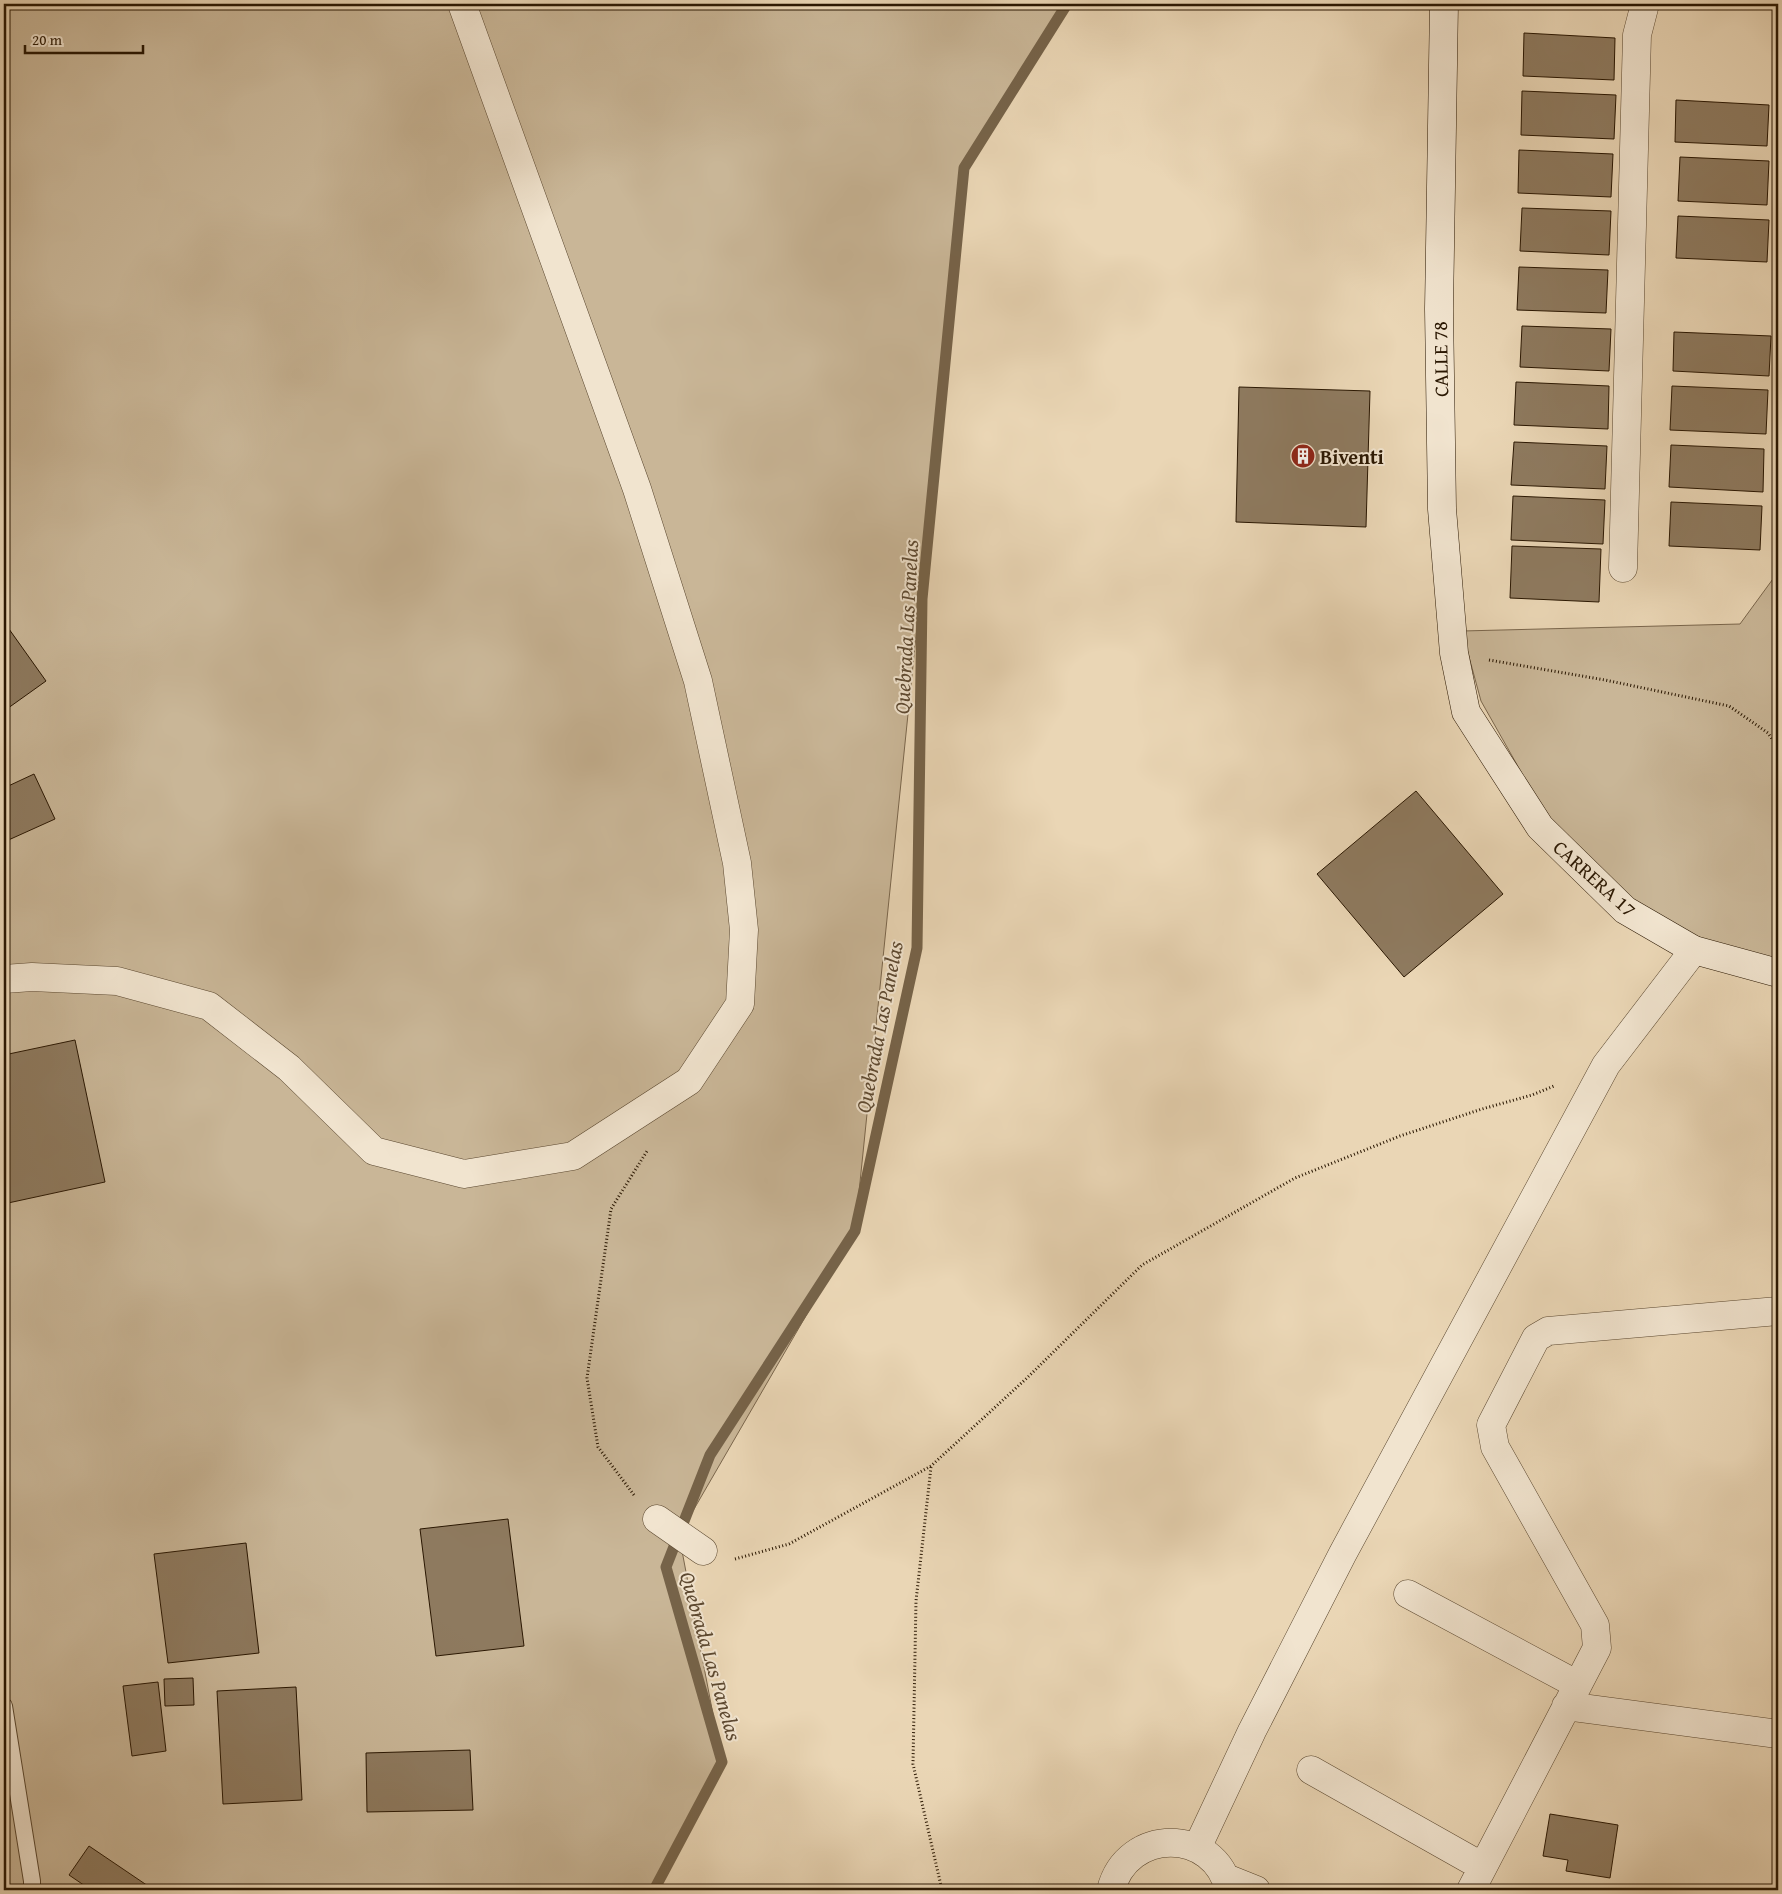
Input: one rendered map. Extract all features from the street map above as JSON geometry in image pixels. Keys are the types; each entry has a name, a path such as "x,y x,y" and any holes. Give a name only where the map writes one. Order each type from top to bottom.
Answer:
{"street":[{"path":"4,979 32,977 117,981 208,1006 289,1068 374,1151 464,1174 573,1156 689,1081 740,1004 744,930 737,863 698,681 637,489 462,4"},
{"name":"CALLE 78","path":"1444,4 1440,309 1442,509 1454,653 1466,712"},
{"path":"1623,568 1637,35 1645,4"},
{"name":"CARRERA 17","path":"1466,712 1540,827 1625,910 1694,950 1778,973"},
{"path":"1197,1848 1252,1732 1342,1555 1606,1065 1694,950"},
{"path":"1471,1890 1597,1648 1595,1625 1495,1447 1491,1425 1536,1338 1548,1331 1778,1311"},
{"path":"657,1519 703,1551"},
{"path":"1408,1594 1572,1696 1778,1734"},
{"path":"1311,1770 1483,1867"},
{"path":"1111,1890 1114,1877 1129,1858 1150,1845 1174,1842 1197,1848 1215,1861 1228,1884 1256,1890"}],"lane":[{"path":"4,1706 32,1890"}],"path":[{"path":"1488,660 1605,680 1729,706 1768,733 1778,748"},
{"path":"703,1551 735,1559 789,1544 931,1466 1028,1377 1142,1265 1295,1178 1400,1136 1532,1095 1556,1085"},
{"path":"650,1145 611,1209 587,1378 598,1447 635,1496 657,1519"},
{"path":"931,1466 916,1601 913,1764 942,1889 948,1890"}],"shaded area":[{"path":"4,4 1067,4 964,168 855,1231 679,1535 722,1762 654,1890 4,1890"},
{"path":"1778,572 1778,961 1700,939 1630,898 1546,816 1481,701 1462,631 1740,624"}],"building":[{"path":"1524,33 1615,38 1614,80 1523,76"},
{"path":"1522,91 1616,95 1614,139 1521,135"},
{"path":"1676,100 1769,105 1767,146 1675,142"},
{"path":"1519,150 1613,154 1611,197 1518,193"},
{"path":"1680,157 1769,161 1767,205 1678,201"},
{"path":"1522,208 1611,211 1609,255 1520,251"},
{"path":"1678,216 1769,220 1767,262 1676,258"},
{"path":"1519,267 1608,270 1606,313 1517,310"},
{"path":"1522,326 1611,329 1609,371 1520,367"},
{"path":"1674,332 1771,336 1769,376 1673,371"},
{"path":"1516,382 1609,386 1608,429 1514,425"},
{"path":"1672,386 1768,390 1766,434 1670,430"},
{"name":"Biventi","path":"1239,387 1370,391 1366,527 1236,522"},
{"path":"1514,442 1607,446 1605,489 1511,485"},
{"path":"1671,445 1764,449 1763,492 1669,487"},
{"path":"1513,496 1605,500 1603,544 1511,540"},
{"path":"1671,502 1762,506 1760,550 1669,546"},
{"path":"1512,546 1601,549 1599,602 1510,598"},
{"path":"4,622 46,681 4,711"},
{"path":"34,774 55,819 4,842 4,788"},
{"path":"1416,791 1503,894 1404,977 1317,874"},
{"path":"75,1040 105,1182 8,1203 4,1183 4,1055"},
{"path":"508,1519 524,1646 436,1656 420,1529"},
{"path":"246,1543 259,1653 168,1663 154,1554"},
{"path":"193,1678 194,1705 165,1706 164,1679"},
{"path":"158,1682 166,1751 132,1756 123,1686"},
{"path":"296,1687 302,1800 223,1804 217,1691"},
{"path":"470,1750 473,1810 367,1812 366,1753"},
{"path":"1550,1814 1618,1825 1610,1878 1566,1871 1568,1860 1543,1856"},
{"path":"89,1846 154,1890 91,1890 69,1875"}],"waterway":[{"name":"Quebrada Las Panelas","path":"654,1890 722,1762 666,1567 710,1455 855,1231 917,948 922,599 964,168 1067,4"}],"place":[{"name":"Biventi","path":"1303,456"}]}
